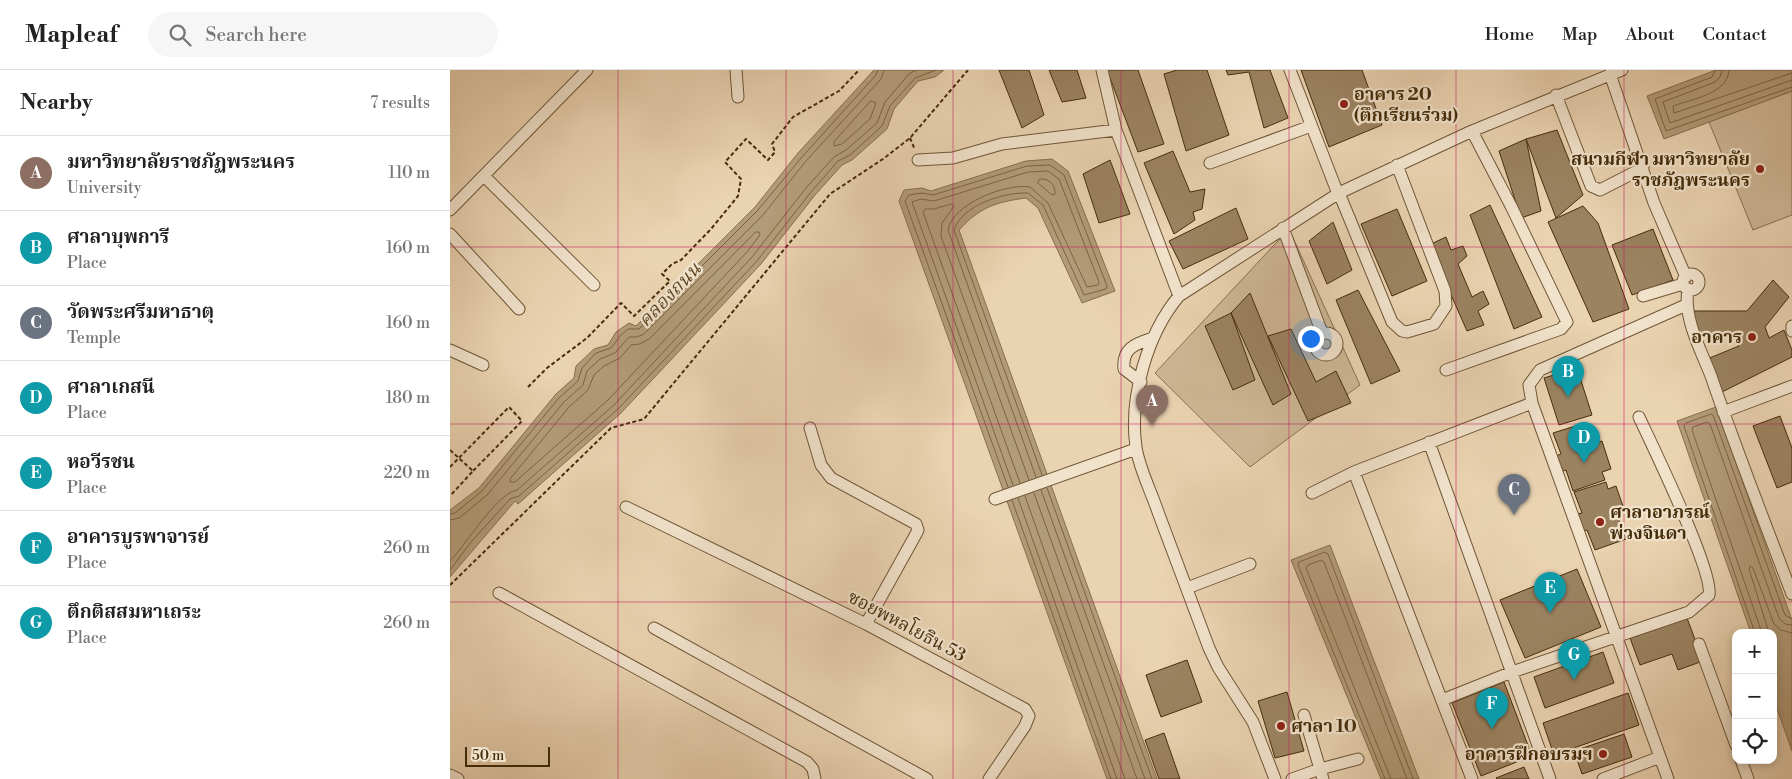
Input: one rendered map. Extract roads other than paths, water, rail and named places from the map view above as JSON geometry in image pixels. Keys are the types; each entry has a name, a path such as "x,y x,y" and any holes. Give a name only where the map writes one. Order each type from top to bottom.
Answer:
{"street":[{"path":"450,210 587,70"},
{"path":"736,70 738,97"},
{"path":"1102,70 1116,130 1179,296"},
{"path":"1290,70 1310,126 1392,322 1402,331 1407,332 1434,324 1446,306 1444,292 1397,166"},
{"path":"1586,70 1590,82"},
{"path":"1274,779 1262,739 1243,704 1218,667 1186,588 1136,449 1136,408 1143,367 1153,338 1166,312 1179,296 1339,194 1472,131 1556,95 1622,70"},
{"path":"1610,74 1654,203 1686,283 1686,305 1723,412 1792,594"},
{"path":"1556,95 1589,183 1594,188 1600,190 1643,168"},
{"path":"1210,163 1310,126"},
{"path":"918,160 952,158 1002,144 1116,130"},
{"path":"1446,370 1561,330 1567,322 1511,206 1472,131"},
{"path":"484,176 594,285"},
{"path":"1283,228 1322,334"},
{"path":"450,234 519,308"},
{"path":"1642,296 1686,283"},
{"path":"1668,779 1532,403 1529,385 1540,370 1686,305"},
{"path":"1792,326 1792,331"},
{"path":"1141,382 1124,369 1124,355 1129,347 1153,338"},
{"path":"450,350 483,366"},
{"path":"1723,412 1792,386"},
{"path":"1312,493 1354,472 1532,403"},
{"path":"1442,700 1512,672 1689,612 1702,603 1710,591 1691,535 1639,417"},
{"path":"810,428 821,465 831,478 916,524 918,530 866,624"},
{"path":"1430,442 1550,779"},
{"path":"999,498 1136,449"},
{"path":"1354,472 1472,779"},
{"name":"ซอยพหลโยธิน 53","path":"626,507 866,624 1025,709 1029,716 1025,726 989,779"},
{"path":"1186,588 1250,564"},
{"path":"499,593 807,762 813,770 816,779"},
{"path":"654,628 927,779"},
{"path":"1699,644 1732,734"},
{"path":"1304,715 1321,774"},
{"path":"1603,779 1660,757"},
{"path":"1292,779 1321,774 1358,759"},
{"path":"1742,764 1748,779"},
{"path":"450,775 458,779"}],"water":[{"name":"คลองถนน","path":"874,70 944,70 935,77 918,81 894,109 887,129 852,160 842,165 815,195 761,264 621,413 518,504 515,501 450,577 450,510 479,488 556,394 574,378 576,366 594,349 608,345 616,332 629,323 636,326 755,207 798,153"},
{"path":"1716,70 1792,70 1792,91 1664,139 1647,96"},
{"path":"1052,159 1068,171 1115,291 1082,303 1038,208 1026,198 1006,201 989,207 974,216 959,230 1157,779 1107,779 899,201 904,190 922,188 931,191 1026,161"},
{"path":"1716,407 1792,620 1792,751 1777,708 1777,629 1750,629 1677,421"},
{"path":"1330,545 1419,779 1381,779 1291,560"}],"place":[{"name":"อาคาร 20 (ตึกเรียนร่วม)","path":"1344,104"},
{"name":"สนามกีฬา มหาวิทยาลัย ราชภัฎพระนคร","path":"1760,169"},
{"name":"อาคาร","path":"1752,337"},
{"name":"ศาลาบุพการี","path":"1568,397"},
{"name":"มหาวิทยาลัยราชภัฏพระนคร","path":"1152,426"},
{"name":"ศาลาเกสนี","path":"1584,463"},
{"name":"วัดพระศรีมหาธาตุ","path":"1514,515"},
{"name":"ศาลาอาภรณ์ พ่วงจินดา","path":"1600,522"},
{"name":"หอวีรชน","path":"1550,613"},
{"name":"ตึกติสสมหาเถระ","path":"1574,680"},
{"name":"ศาลา 10","path":"1281,726"},
{"name":"อาคารบูรพาจารย์","path":"1492,729"},
{"name":"อาคารฝึกอบรมฯ","path":"1603,754"}]}
